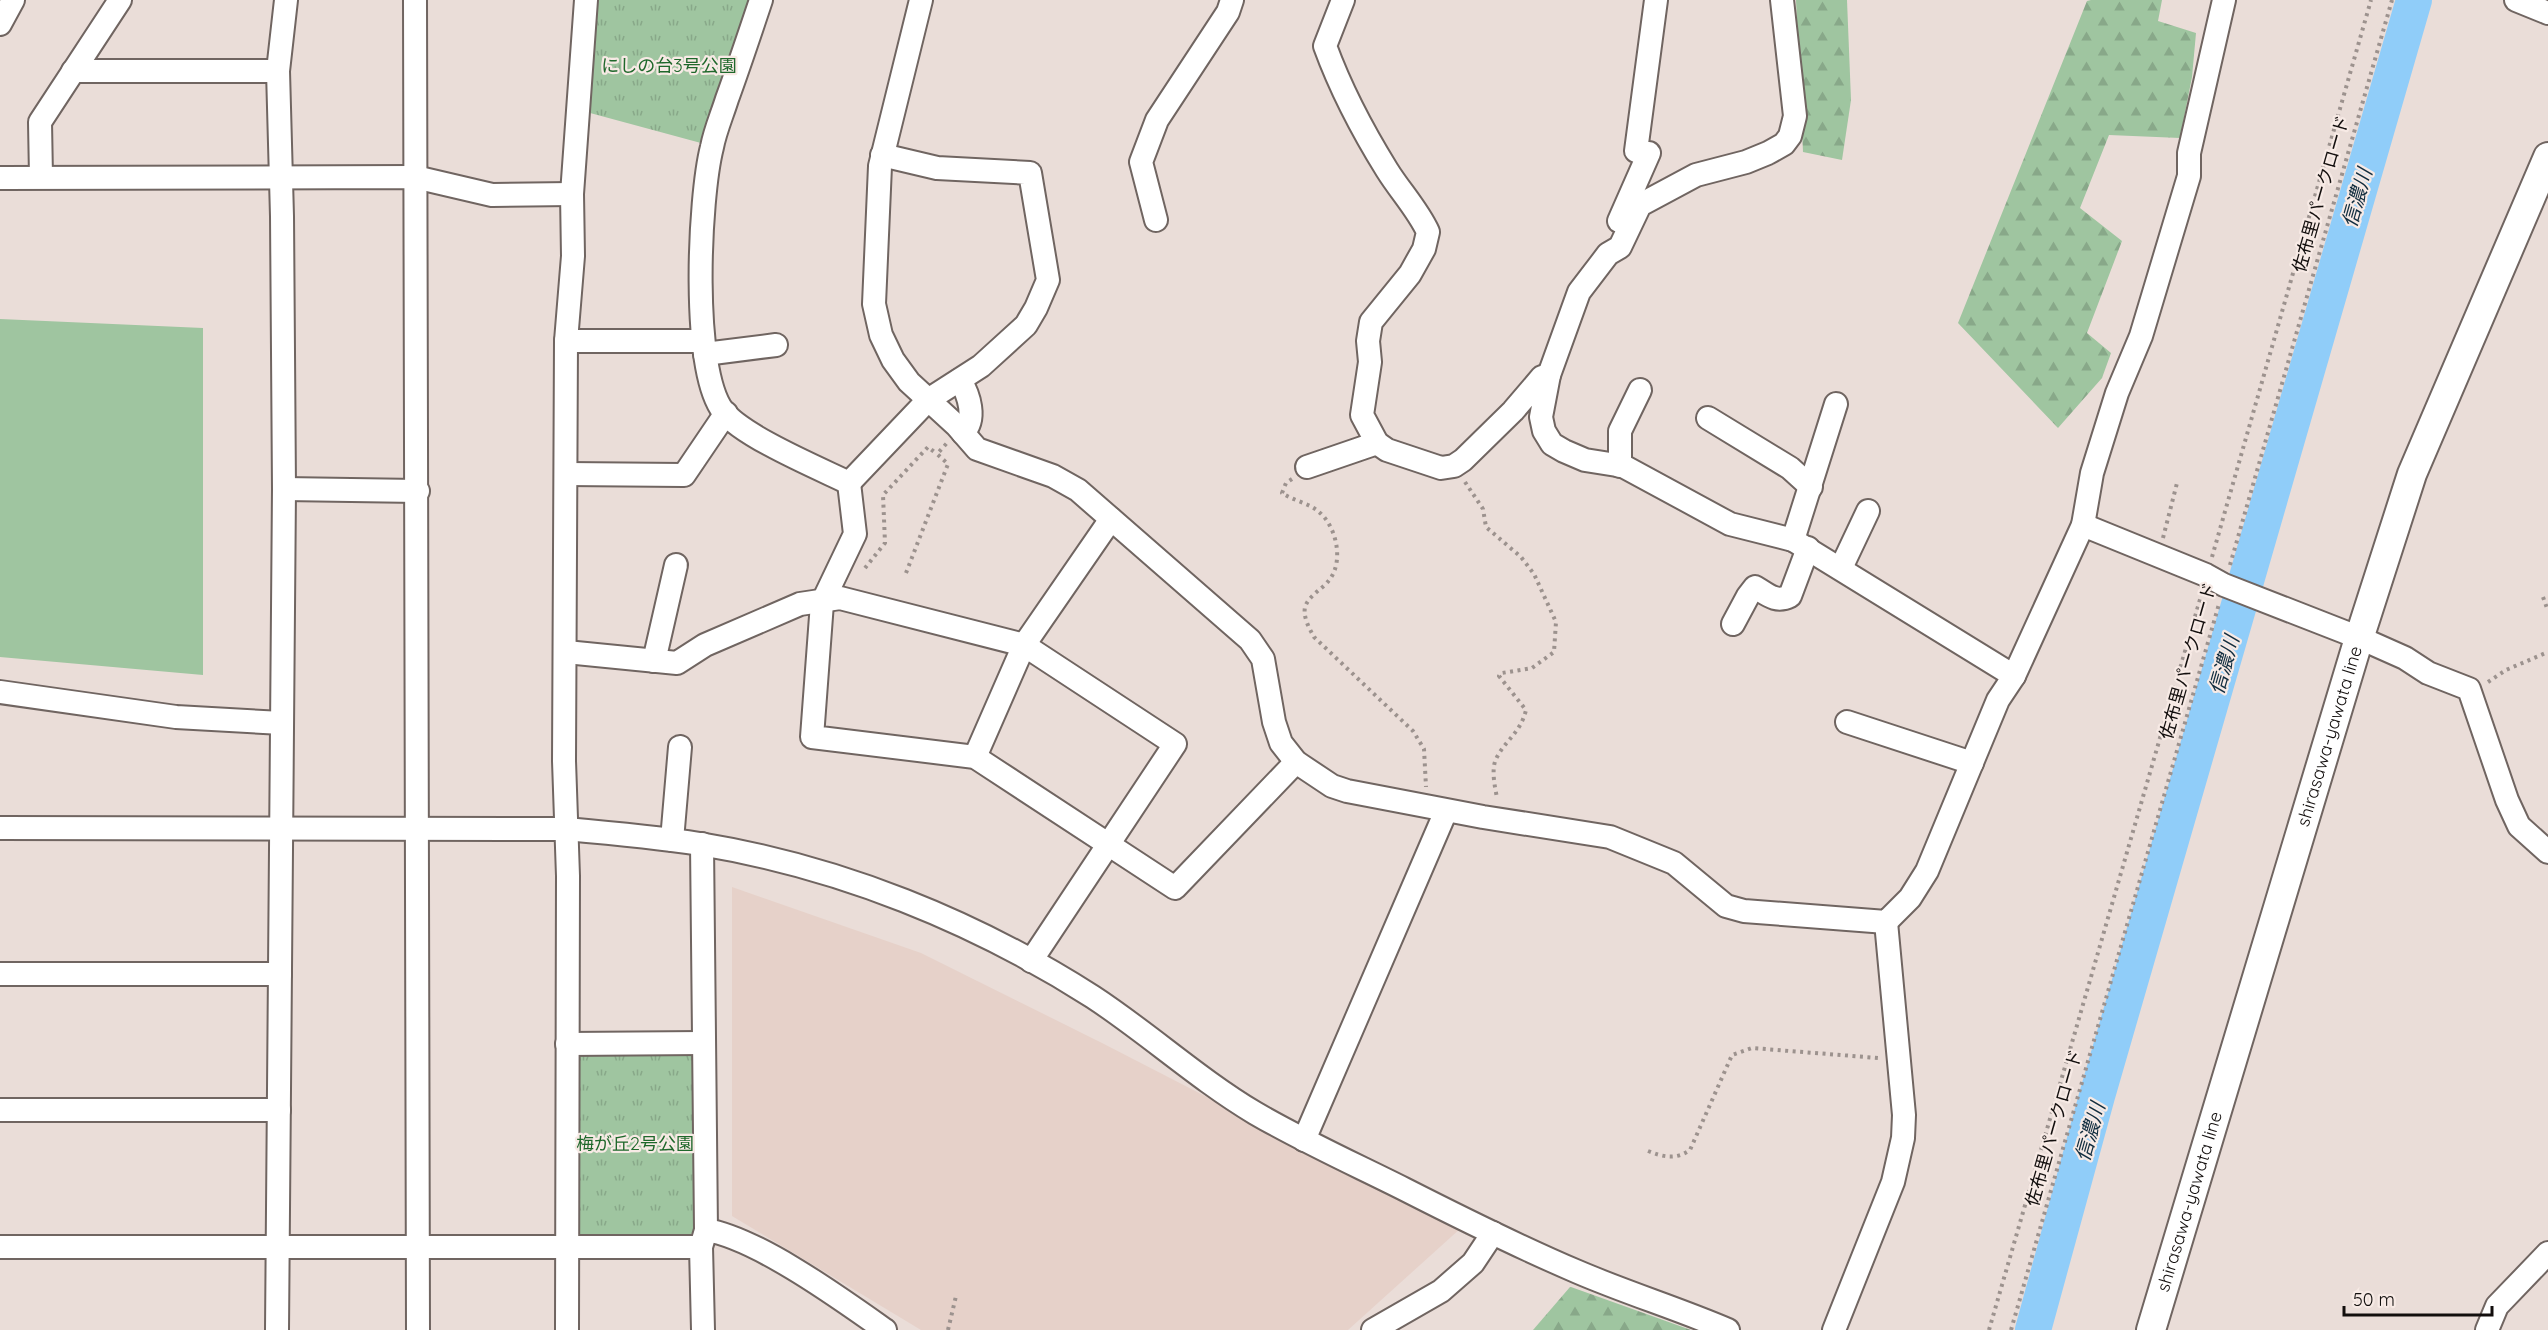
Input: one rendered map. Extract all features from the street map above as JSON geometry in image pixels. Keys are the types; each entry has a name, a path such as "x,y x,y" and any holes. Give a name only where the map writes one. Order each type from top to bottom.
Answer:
{"main road":[{"name":"shirasawa-yawata line","path":"2151,1330 2360,638 2412,474 2548,157"}],"street":[{"path":"0,24 13,0"},
{"path":"41,177 40,122 120,0"},
{"path":"277,1330 284,489 279,71 286,0"},
{"path":"415,0 418,491 416,828 418,1330"},
{"path":"567,1330 566,341 573,256 572,194 586,0"},
{"path":"761,0 712,146 706,178 702,240 704,348 710,378 726,414 752,434 849,483"},
{"path":"921,0 882,155 877,193 874,304 881,335 893,360 909,382 977,449 1053,476 1078,490 1250,640 1263,659 1274,722 1281,743 1296,762 1332,786 1347,791 1610,837 1674,863 1726,906 1744,911 1886,922 1910,898 1927,871 1998,700 2014,676 2083,525 2092,473 2117,393 2141,336 2188,176 2189,153 2224,0"},
{"path":"1156,220 1141,162 1157,120 1228,12 1232,0"},
{"path":"1342,0 1325,46 1330,62 1386,168 1428,232 1424,249 1410,274 1371,322 1368,341 1370,362 1362,415 1377,443 1388,450 1441,468 1454,466 1513,411 1542,377 1549,375"},
{"path":"1608,254 1608,245 1649,153 1636,151 1656,0"},
{"path":"1782,0 1795,116 1790,136 1784,144 1768,153 1746,162 1696,175 1658,193 1640,205 1620,247 1608,254 1579,292 1549,375 1541,417 1544,431 1552,444 1564,452 1586,460 1620,466 1730,524 1800,544 2014,676"},
{"path":"2516,0 2548,13"},
{"path":"73,71 279,71"},
{"path":"849,483 928,400 981,366 1026,325 1048,280 1030,173 937,168 882,155"},
{"path":"0,178 415,177 492,195 572,194"},
{"path":"566,341 704,348 776,345"},
{"path":"960,380 969,400 970,416 968,428 961,431"},
{"path":"1620,466 1620,431 1640,390"},
{"path":"1733,624 1755,587 1775,599 1782,600 1790,596 1811,487 1836,404"},
{"path":"566,474 684,475 726,414"},
{"path":"1708,418 1790,468 1811,487"},
{"path":"1307,467 1377,443"},
{"path":"849,483 855,534 824,598 812,736 975,757 1175,888 1296,762"},
{"path":"284,489 418,491"},
{"path":"1841,568 1868,511"},
{"path":"975,757 1024,645 1111,519"},
{"path":"2083,525 2360,638 2405,658 2428,673 2469,689 2500,780 2519,826 2548,852"},
{"path":"654,661 676,565"},
{"path":"566,652 677,663 705,645 800,604 824,598 840,598 1024,645 1175,744 1031,961"},
{"path":"0,692 176,717 282,723"},
{"path":"1847,722 1972,763"},
{"path":"672,840 680,747"},
{"path":"1304,1140 1435,808"},
{"path":"0,828 566,830 702,844 764,857 839,877 905,901 988,936 1094,998 1252,1111 1304,1140 1579,1273 1728,1330"},
{"path":"702,844 703,1330"},
{"path":"1834,1330 1893,1182 1903,1138 1904,1115 1886,922"},
{"path":"0,974 280,974"},
{"path":"567,1044 703,1043"},
{"path":"0,1110 279,1110"},
{"path":"0,1247 568,1246 703,1238 723,1233 776,1260 885,1330"},
{"path":"1373,1330 1448,1286 1473,1263 1493,1233"},
{"path":"2487,1330 2498,1306 2548,1253"}],"path":[{"path":"1989,1330 2222,583 2371,0"},
{"name":"佐布里パークロード","path":"2011,1330 2222,583 2392,0"},
{"path":"937,454 961,431"},
{"path":"865,568 885,543 883,495 928,447 948,464 906,573"},
{"path":"1454,466 1483,509 1486,527 1521,557 1534,574 1556,622 1554,652 1532,668 1502,673 1499,676 1526,710 1523,724 1495,760 1497,797 1502,812 1500,819"},
{"path":"1307,467 1286,483 1282,493 1317,510 1327,519 1334,530 1336,545 1336,563 1332,577 1305,606 1308,627 1314,637 1413,731 1424,749 1426,779 1435,808"},
{"path":"2158,556 2177,483"},
{"path":"2543,597 2548,611"},
{"path":"2472,697 2491,679 2548,652"},
{"path":"1648,1152 1668,1157 1681,1156 1690,1150 1732,1055 1739,1052 1752,1048 1897,1058"},
{"path":"948,1330 956,1296"}],"shaded area":[{"path":"732,887 921,953 1102,1043 1461,1228 1348,1330 921,1330 732,1216"}],"green space":[{"name":"にしの台3号公園","path":"586,0 761,0 712,146 579,110"},
{"path":"1796,0 1847,0 1851,100 1842,160 1803,152"},
{"path":"2162,0 2158,21 2196,33 2192,77 2180,138 2109,135 2080,208 2122,241 2087,333 2111,353 2102,378 2058,428 1958,323 2087,1"},
{"path":"0,319 203,328 203,675 0,657"},
{"name":"梅が丘2号公園","path":"688,1049 694,1055 694,1231 686,1239 583,1237 575,1230 577,1057 583,1050"},
{"path":"1571,1287 1691,1330 1533,1330"}],"waterway":[{"name":"信濃川","path":"2033,1330 2097,1096 2414,0"}]}
